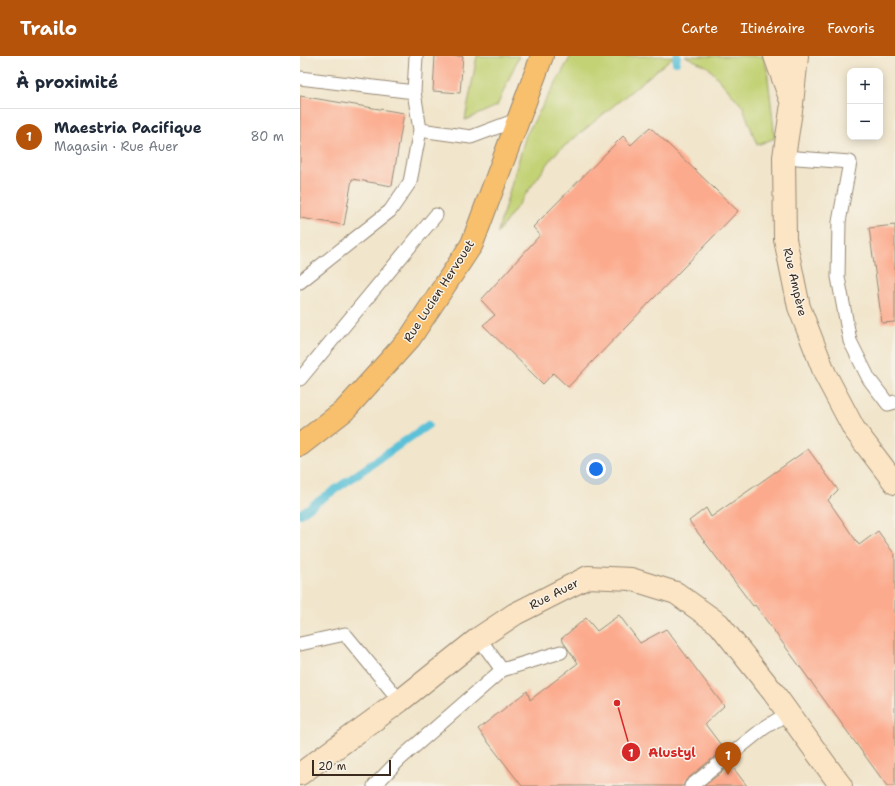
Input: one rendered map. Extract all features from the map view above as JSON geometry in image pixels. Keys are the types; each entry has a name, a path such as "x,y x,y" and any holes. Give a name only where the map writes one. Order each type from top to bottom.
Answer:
{"main road":[{"name":"Rue Lucien Hervouet","path":"300,445 345,410 410,338 472,244 542,56"}],"street":[{"name":"Rue Ampère","path":"775,56 792,104"},
{"name":"Rue Ampère","path":"796,56 792,104 784,157 785,239 799,306 825,374 854,429 895,483"},
{"name":"Rue Auer","path":"300,774 400,701 479,638 515,614 588,577 631,579 676,593 719,624 788,713 841,786"}],"lane":[{"path":"300,282 390,211 410,182 420,130 414,92 416,56"},
{"path":"300,78 414,92"},
{"path":"420,130 471,137 519,120"},
{"path":"784,157 850,162 839,222 838,276 850,342 869,379 888,404 895,402"},
{"path":"300,379 436,215"},
{"path":"300,644 345,634 400,701"},
{"path":"479,638 502,670"},
{"path":"374,786 400,759 502,670 561,652"},
{"path":"691,786 764,728 788,713"}],"green space":[{"path":"477,56 519,56 497,106 465,120"},
{"path":"571,56 674,56 555,154 497,234 526,135"},
{"path":"685,56 763,56 767,69 775,138 757,145 743,107 708,67"}],"building":[{"path":"435,56 463,56 460,93 433,91"},
{"path":"300,96 404,113 392,186 352,179 344,225 300,218"},
{"path":"650,127 738,211 568,387 553,373 543,384 483,325 495,315 481,300 540,235 533,227 623,136 631,145"},
{"path":"895,225 895,322 882,323 869,228"},
{"path":"808,449 838,490 828,500 859,545 878,531 895,555 895,786 887,786 755,605 753,606 689,521 706,508 711,517"},
{"path":"619,615 640,643 666,629 724,706 705,724 724,749 686,780 683,786 522,786 478,729 527,691 530,700 578,663 561,639 586,618 597,631"},
{"path":"731,765 747,786 704,786"}],"waterway":[{"path":"676,62 677,56"},
{"path":"300,514 428,425"}],"place":[{"name":"Alustyl","path":"617,703"},
{"name":"Maestria Pacifique","path":"728,775"}]}
